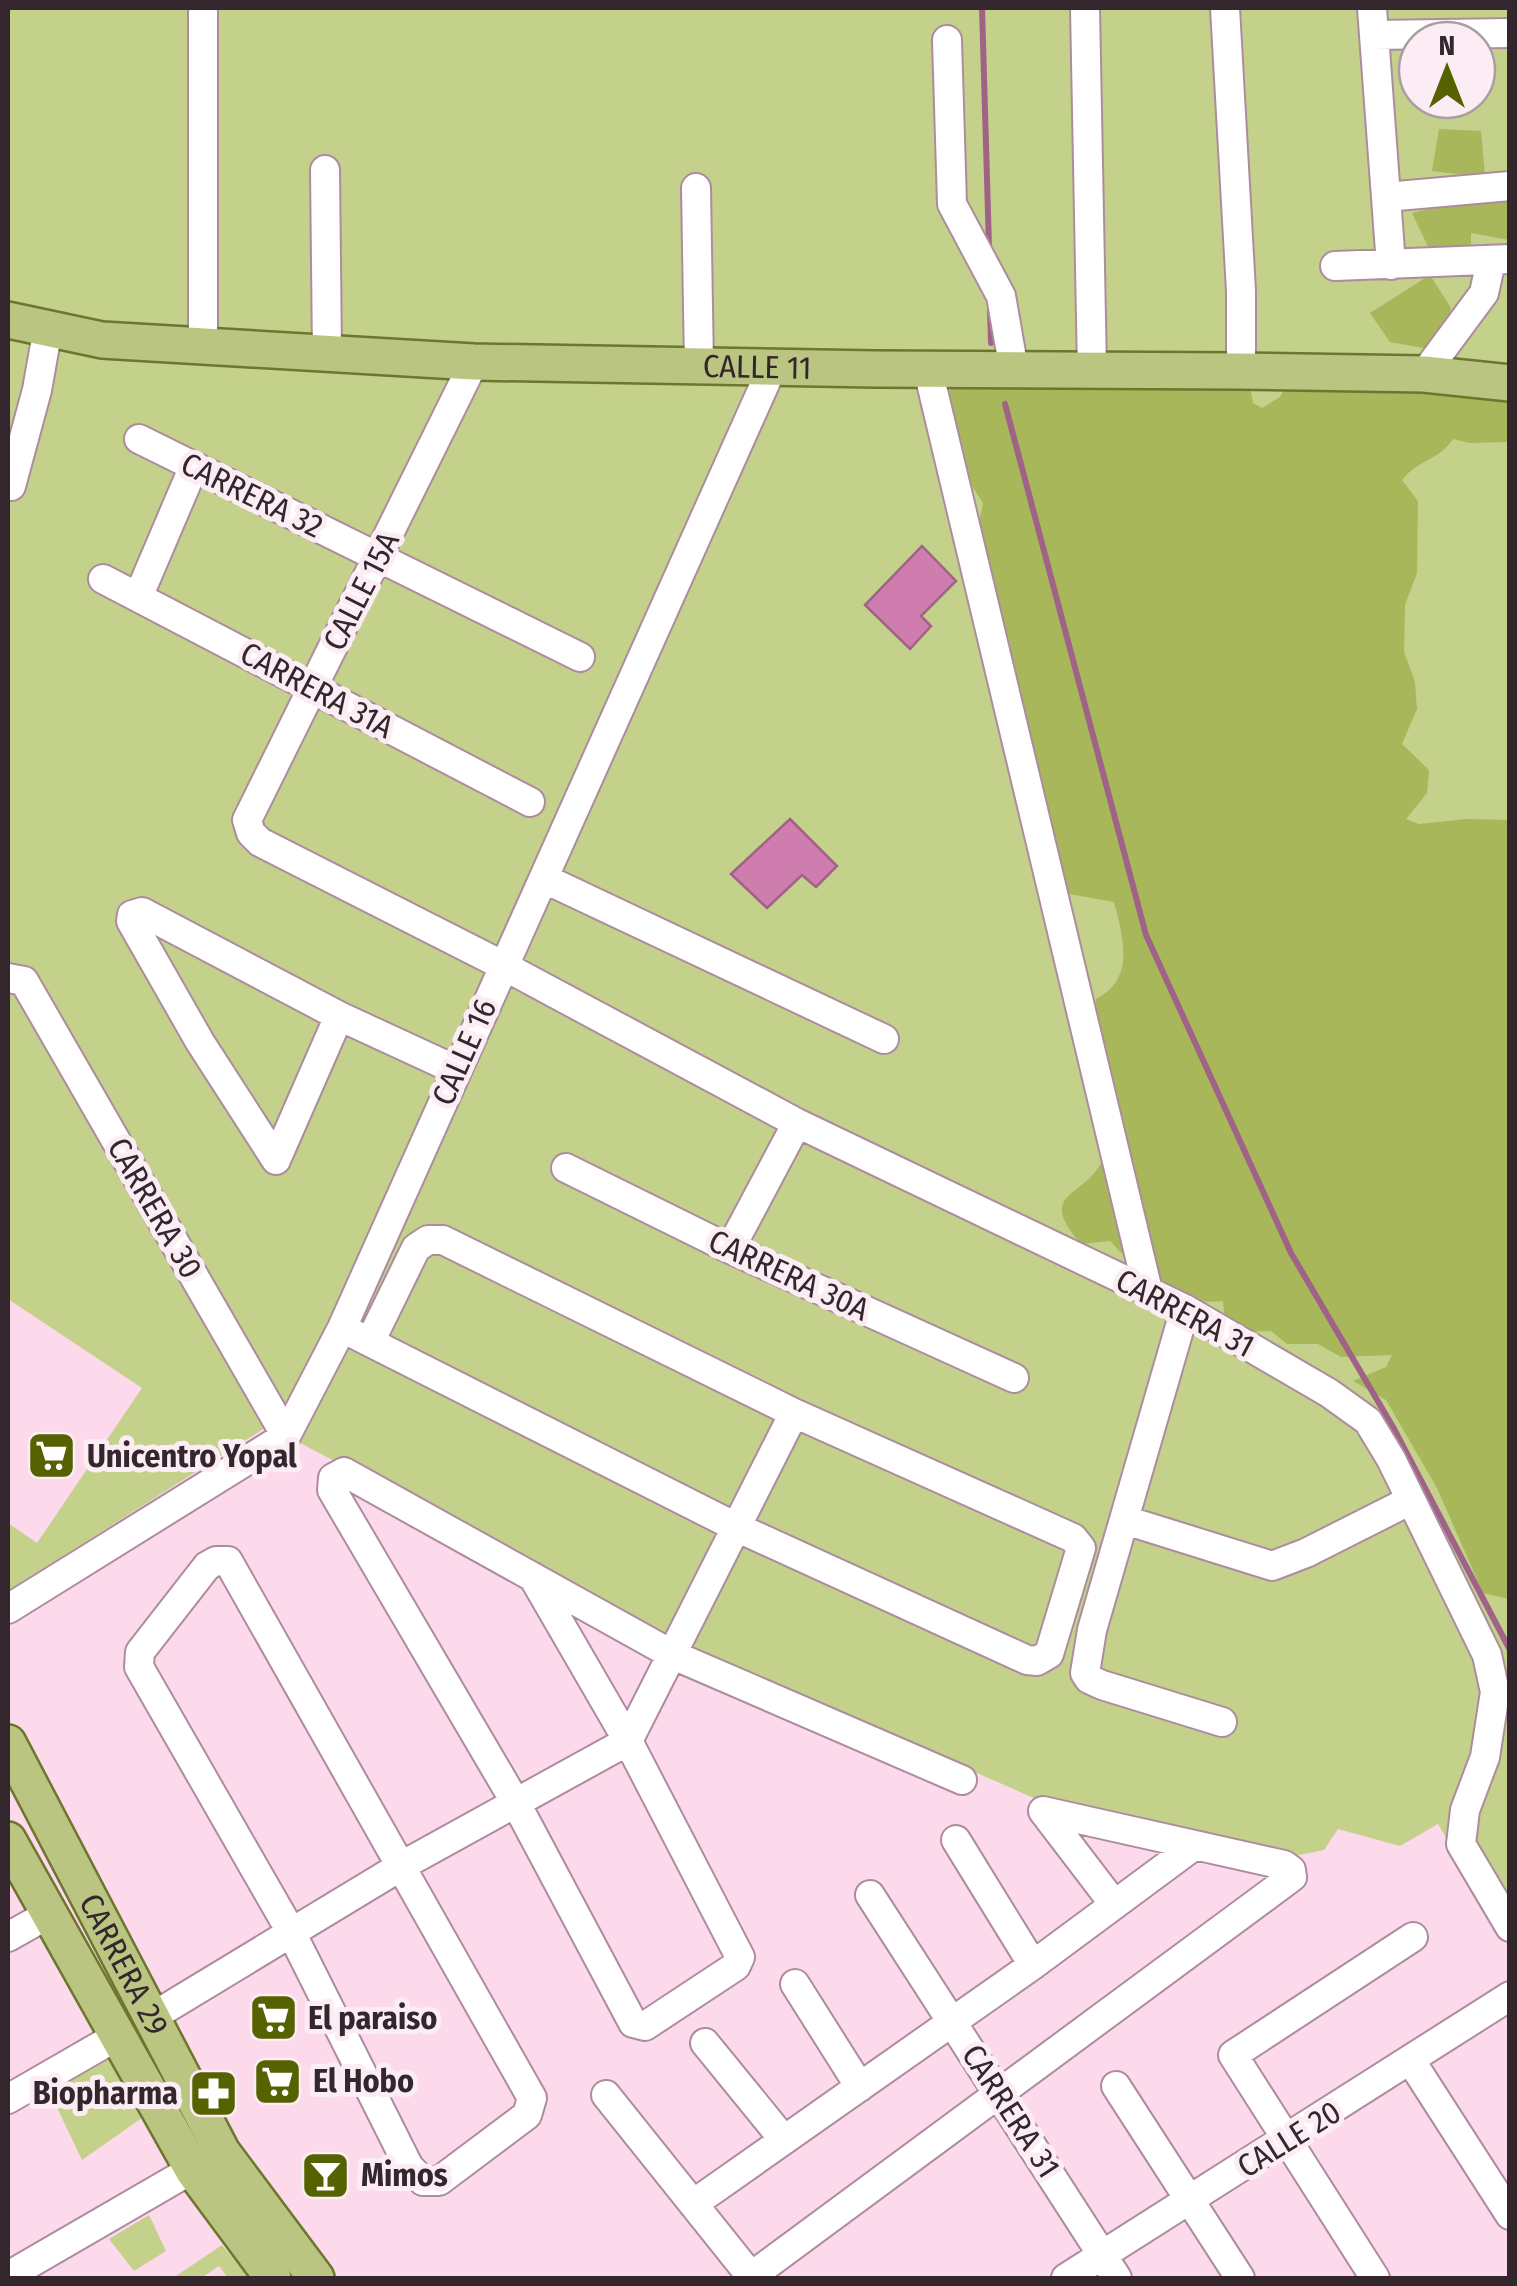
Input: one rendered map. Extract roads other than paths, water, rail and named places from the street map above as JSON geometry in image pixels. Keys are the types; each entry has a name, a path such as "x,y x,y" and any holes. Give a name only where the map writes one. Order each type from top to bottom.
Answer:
{"main road":[{"name":"CALLE 11","path":"8,320 102,340 474,362 928,370 1241,370 1424,374 1510,383"},
{"name":"CARRERA 29","path":"8,1743 152,2017 208,2161 316,2278"},
{"name":"CARRERA 29","path":"8,1840 119,2035 208,2161 273,2278"}],"street":[{"path":"1084,8 1092,370"},
{"path":"1225,8 1241,291 1241,370"},
{"path":"203,346 204,12"},
{"path":"1391,265 1373,21 1510,34"},
{"path":"947,40 952,204 1002,296 1014,370"},
{"path":"325,170 327,353"},
{"path":"1386,197 1510,186"},
{"path":"696,188 700,366"},
{"path":"1334,266 1500,260 1484,293 1424,374"},
{"path":"10,486 37,390 48,328"},
{"name":"CALLE 15A","path":"247,820 474,362"},
{"name":"CALLE 16","path":"286,1436 342,1328 772,368"},
{"path":"928,370 1148,1291"},
{"name":"CARRERA 32","path":"139,438 580,657"},
{"path":"138,596 194,466"},
{"name":"CARRERA 31A","path":"104,579 530,802"},
{"name":"CARRERA 31","path":"247,820 251,833 260,842 502,965 797,1123 1186,1309 1330,1393 1368,1421 1487,1655 1495,1692 1485,1757 1465,1810 1461,1844 1510,1928"},
{"path":"545,880 884,1039"},
{"path":"339,1016 276,1160 200,1042 132,921 132,914 142,912 339,1016 456,1070"},
{"name":"CARRERA 30","path":"16,979 286,1436"},
{"path":"730,1249 797,1123"},
{"name":"CARRERA 30A","path":"566,1168 730,1249 1014,1378"},
{"path":"342,1328 736,1528 1027,1660 1037,1661 1049,1654 1081,1548 1073,1538 794,1413 443,1240 428,1240 416,1248 370,1342"},
{"path":"1186,1309 1092,1630 1085,1673 1102,1686 1222,1722"},
{"path":"152,2017 290,1930 628,1741 794,1413"},
{"path":"8,1609 286,1436"},
{"path":"533,1577 628,1741 740,1958 736,1966 645,2026 633,2023 517,1805 332,1490 333,1478 344,1472 533,1577 673,1656 962,1780"},
{"path":"1124,1520 1272,1566 1306,1554 1411,1500"},
{"path":"216,1560 228,1560 403,1865 532,2098 528,2115 439,2181 423,2181 409,2167 290,1930 139,1667 140,1652 207,1566 216,1560"},
{"path":"1495,1692 1510,1719"},
{"path":"606,2095 750,2277 1002,2095 1292,1877 1291,1870 1284,1865 1044,1812 1114,1904"},
{"path":"956,1840 1033,1965"},
{"path":"693,2204 954,2022 1194,1845"},
{"name":"CARRERA 31","path":"870,1895 1110,2267"},
{"path":"8,1938 48,1915"},
{"path":"1375,2278 1233,2055 1413,1936"},
{"path":"794,1984 860,2087"},
{"name":"CALLE 20","path":"1066,2278 1110,2267 1189,2201 1510,1996"},
{"path":"8,2099 119,2035"},
{"path":"705,2043 784,2140"},
{"path":"1412,2061 1510,2214"},
{"path":"1116,2086 1240,2278"},
{"path":"8,2276 208,2161"}],"waterway":[{"path":"982,8 989,247"},
{"path":"990,310 991,343"},
{"path":"1005,404 1146,935 1291,1253 1393,1427 1510,1650"}],"place":[{"name":"Unicentro Yopal","path":"52,1456"},
{"name":"El paraiso","path":"273,2018"},
{"name":"El Hobo","path":"278,2081"},
{"name":"Biopharma","path":"213,2093"},
{"name":"Mimos","path":"326,2175"}]}
